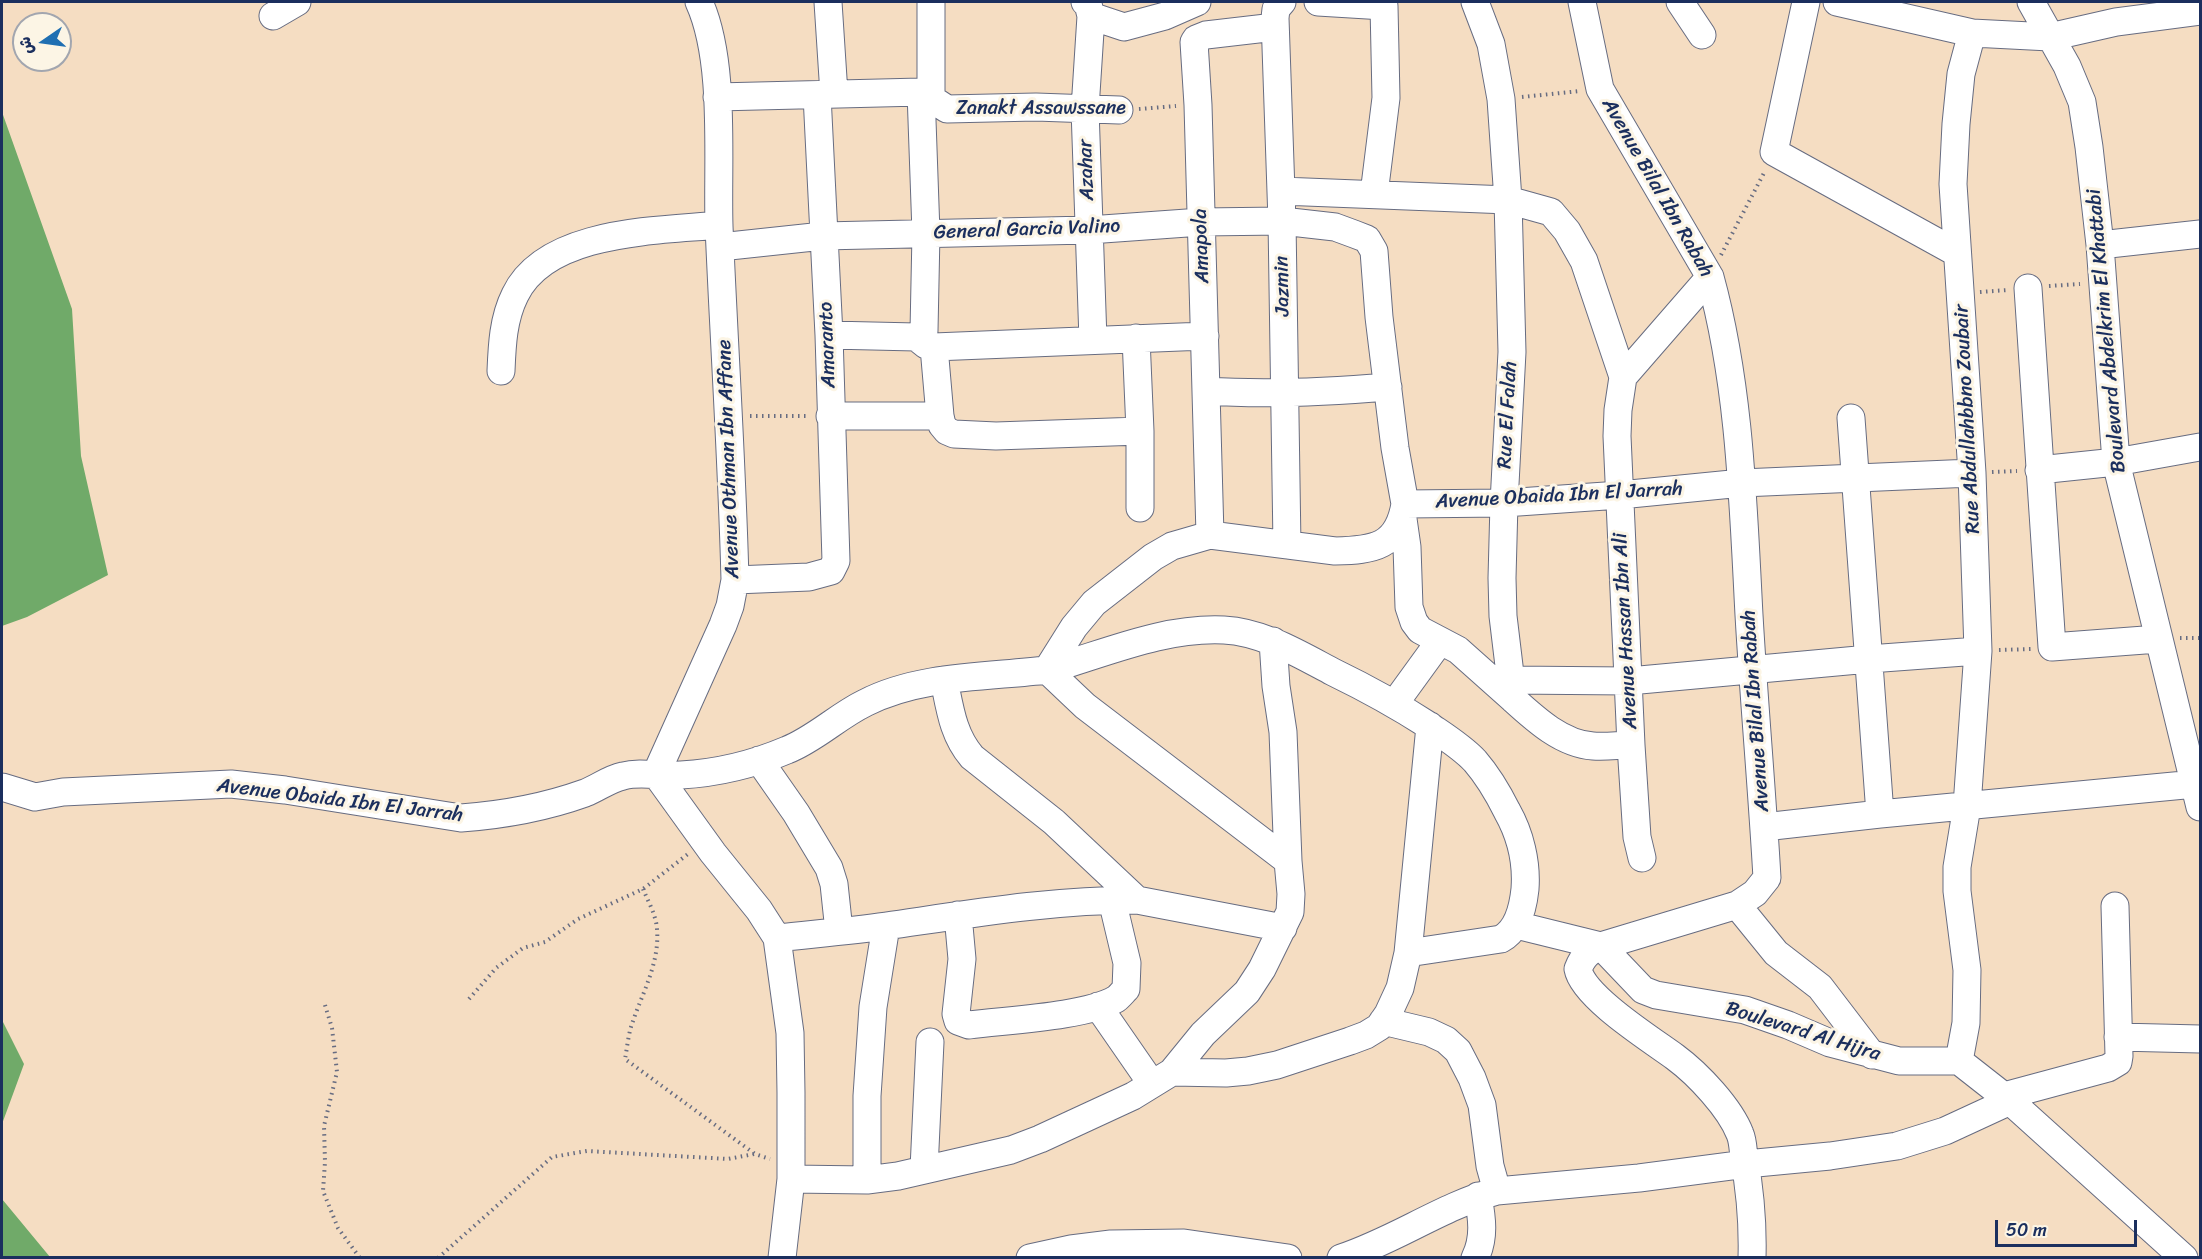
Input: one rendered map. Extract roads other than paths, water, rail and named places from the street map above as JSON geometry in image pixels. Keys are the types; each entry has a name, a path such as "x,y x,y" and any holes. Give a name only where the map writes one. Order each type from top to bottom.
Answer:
{"street":[{"path":"273,16 297,2"},
{"name":"Avenue Othman Ibn Affane","path":"656,774 723,625 730,606 735,580 719,236 717,97 712,42 699,2"},
{"name":"Amaranto","path":"735,580 809,577 831,570 836,561 829,335 822,237 828,2"},
{"path":"931,2 926,96 925,326 922,333 940,416 947,431 954,434 996,436 1140,431"},
{"path":"1088,9 1124,27 1166,16 1197,2"},
{"path":"1318,2 1384,6 1386,98 1374,194"},
{"name":"Rue El Falah","path":"1475,2 1491,44 1501,99 1508,200 1512,352 1504,504 1503,616 1512,690"},
{"name":"Avenue Bilal Ibn Rabah","path":"1582,2 1600,89 1710,277 1722,328 1733,399 1742,483 1752,671 1767,878 1755,893 1737,905 1601,946 1583,957 1578,969 1579,974 1605,1004 1633,1029 1676,1057 1727,1111 1741,1135 1746,1164 1753,1223 1752,1257"},
{"path":"1680,2 1702,34"},
{"path":"1806,2 1774,152 1957,253"},
{"path":"1836,2 1972,33 2050,37 2115,12 2200,11"},
{"name":"Boulevard Abdelkrim El Khattabi","path":"2031,2 2067,66 2082,102 2100,245 2116,462 2198,796"},
{"name":"Azahar","path":"1088,9 1084,109 1093,340"},
{"name":"Amapola","path":"1210,535 1198,105 1194,42 1206,35 1279,14"},
{"name":"Jazmin","path":"1279,14 1287,545"},
{"name":"Rue Abdullahbbno Zoubair","path":"1959,1061 1966,1023 1968,970 1957,891 1957,867 1967,806 1978,651 1972,473 1953,184 1961,74 1972,33"},
{"name":"Zanakt Assawssane","path":"717,97 826,94 926,96 947,109 960,110 1036,107 1119,110"},
{"name":"Avenue Hassan Ibn Ali","path":"1281,191 1508,200 1551,212 1567,231 1584,261 1623,377 1617,428 1631,745 1637,837 1642,858"},
{"name":"General Garcia Valino","path":"501,371 502,343 508,312 515,293 529,274 546,261 603,237 822,237 1089,230 1201,222 1282,221 1335,227 1367,239 1374,251 1379,317 1404,511 1409,607 1414,622 1420,630 1458,650 1512,690"},
{"path":"2100,245 2200,234"},
{"path":"1623,377 1710,277"},
{"path":"2028,288 2052,647 2158,639"},
{"path":"829,335 925,342 1205,336"},
{"path":"1136,338 1140,431 1140,508"},
{"path":"1207,391 1244,394 1329,392 1388,387"},
{"path":"830,416 940,416"},
{"path":"1851,417 1880,814"},
{"path":"2039,470 2116,462 2200,447"},
{"name":"Avenue Obaida Ibn El Jarrah","path":"1404,511 1620,495 1742,483 1972,473"},
{"path":"1288,861 1085,706 1047,670 1074,627 1094,603 1121,580 1172,546 1210,535 1335,551 1370,549 1390,538 1398,530 1404,511"},
{"name":"Avenue Obaida Ibn El Jarrah","path":"2,787 35,797 63,792 231,784 285,790 461,818 486,817 586,792 620,776 639,773 678,776 711,772 759,760 789,750 865,702 913,685 1047,670 1154,637 1185,632 1224,630 1273,642 1395,703 1430,726 1474,760 1498,793 1517,829 1526,873 1524,897 1516,925"},
{"path":"1395,703 1440,641"},
{"path":"791,1173 867,1180 898,1176 1011,1150 1040,1139 1133,1096 1162,1078 1247,992 1283,928 1290,912 1292,894 1288,861 1283,732 1276,686 1273,642"},
{"path":"1512,690 1978,651"},
{"path":"944,681 953,725 961,745 972,758 1054,822 1124,900 1128,978 1125,989 1117,998 1098,1006 1021,1019 962,1024 958,1022 956,1014 963,959 958,915"},
{"path":"1512,690 1535,719 1575,742 1592,746 1631,745"},
{"path":"1162,1078 1248,1071 1277,1065 1366,1035 1379,1027 1400,988 1408,953 1430,726"},
{"path":"759,760 796,813 829,868 834,884 839,931"},
{"path":"656,774 704,841 759,910 777,938 790,1033 791,1173 782,1257"},
{"path":"1764,827 1967,806 2198,796"},
{"path":"777,938 886,926 1027,906 1124,900 1283,928"},
{"path":"1737,905 1776,953 1820,987 1872,1055"},
{"path":"1356,1255 1432,1216 1488,1194 1830,1156 1897,1146 1945,1131 2007,1098 2115,1065 2120,1056 2115,906"},
{"path":"1408,953 1501,939 1511,934 1516,925 1601,946"},
{"path":"867,1180 867,1096 873,1006 886,926"},
{"name":"Boulevard Al Hijra","path":"1601,946 1643,990 1656,995 1745,1010 1830,1043 1899,1061 1959,1061"},
{"path":"1098,1006 1162,1078"},
{"path":"1383,1021 1429,1032 1446,1040 1458,1051 1472,1078 1482,1105 1490,1166 1481,1245 1475,1257"},
{"path":"2118,1037 2200,1039"},
{"path":"924,1169 930,1042"},
{"path":"1959,1061 2007,1098 2184,1257"},
{"path":"1030,1257 1071,1249 1112,1251 1184,1243 1288,1257"}]}
